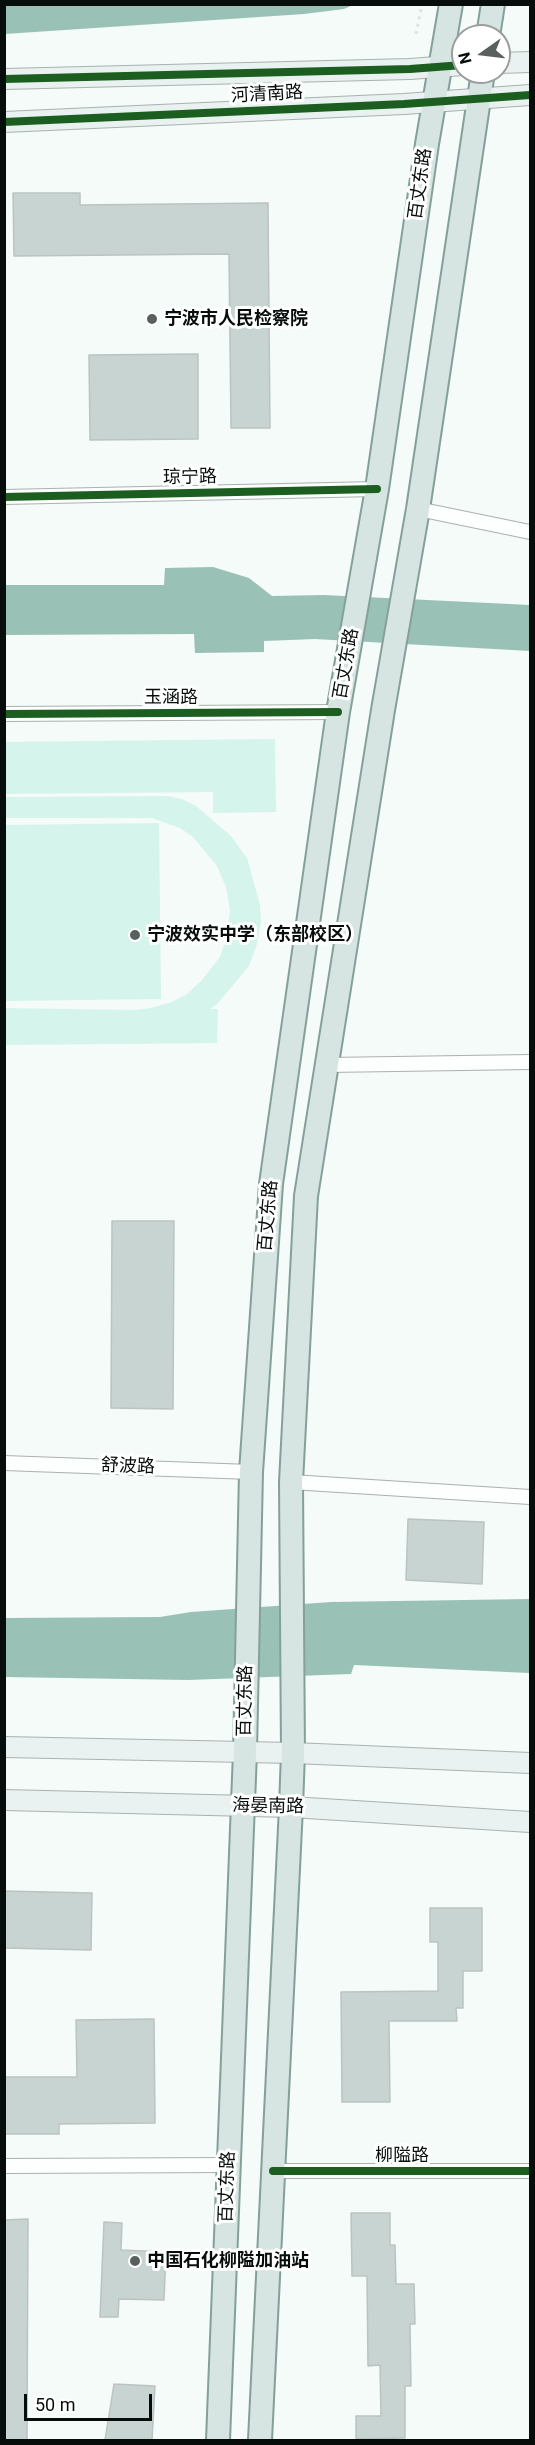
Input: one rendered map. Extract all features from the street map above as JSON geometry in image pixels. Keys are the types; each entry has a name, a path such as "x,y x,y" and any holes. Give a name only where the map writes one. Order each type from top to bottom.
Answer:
{"main road":[{"name":"百丈东路","path":"218,2440 244,1752 250,1472 271,1184 338,712 377,489 451,4"},
{"path":"490,24 493,4"},
{"path":"511,63 531,62"},
{"name":"河清南路","path":"4,79 451,66"},
{"name":"百丈东路","path":"260,2440 293,1753 291,1482 306,1196 383,710 418,509 481,84"},
{"name":"河清南路","path":"4,122 435,102 531,95"},
{"path":"4,1747 293,1753 531,1763"},
{"name":"海晏南路","path":"4,1800 291,1807 531,1822"}],"street":[{"name":"琼宁路","path":"4,497 377,489"},
{"path":"418,509 531,532"},
{"name":"玉涵路","path":"4,714 338,712"},
{"path":"327,1065 531,1062"},
{"name":"舒波路","path":"4,1463 250,1472"},
{"path":"291,1482 531,1497"},
{"path":"4,2166 229,2165"},
{"name":"柳隘路","path":"273,2171 531,2171"}],"path":[{"path":"416,34 422,4"}],"shaded area":[{"path":"5,4 353,5 344,9 304,14 5,34"},
{"path":"213,567 249,578 272,596 324,595 530,605 530,651 315,639 264,641 264,652 195,653 194,634 5,635 4,585 164,585 165,568"},
{"path":"275,739 276,812 213,813 213,792 5,794 5,742"},
{"path":"168,796 182,799 196,806 231,836 247,858 260,905 261,922 257,944 249,966 218,1003 210,1009 218,1009 217,1043 5,1045 5,1008 134,1010 172,1002 187,994 202,980 220,957 227,936 230,910 226,887 217,866 193,837 180,828 152,818 5,818 5,797"},
{"path":"159,823 161,999 5,1001 5,825"},
{"path":"530,1599 529,1673 354,1665 351,1674 188,1680 5,1677 5,1618 160,1617 191,1612 331,1602"}],"building":[{"path":"13,193 80,193 80,205 268,203 270,428 231,428 229,254 14,256"},
{"path":"198,354 198,439 90,440 89,355"},
{"path":"112,1221 174,1221 173,1409 111,1408"},
{"path":"408,1519 484,1522 482,1584 406,1580"},
{"path":"4,1891 92,1893 91,1950 4,1948"},
{"path":"430,1908 482,1908 482,1971 463,1971 463,2008 456,2008 457,2021 389,2021 390,2102 342,2102 341,1992 438,1991 438,1942 430,1942"},
{"path":"154,2019 155,2123 59,2124 59,2134 4,2134 4,2077 77,2077 76,2020"},
{"path":"351,2213 390,2213 390,2245 395,2245 396,2284 414,2284 415,2324 410,2324 411,2386 405,2386 405,2438 356,2439 356,2416 381,2416 380,2365 368,2366 367,2276 352,2276"},
{"path":"28,2219 27,2440 4,2440 4,2220"},
{"path":"104,2222 122,2223 121,2250 166,2252 164,2300 119,2299 118,2317 100,2317"},
{"path":"114,2384 155,2386 152,2440 105,2440"}],"cycle path":[{"path":"4,79 410,69 451,66"},
{"path":"4,122 404,104 530,95"},
{"path":"4,497 377,489"},
{"path":"4,714 338,712"},
{"path":"273,2171 530,2171"}],"place":[{"name":"宁波市人民检察院","path":"152,319"},
{"name":"宁波效实中学（东部校区）","path":"135,935"},
{"name":"中国石化柳隘加油站","path":"135,2261"}]}
